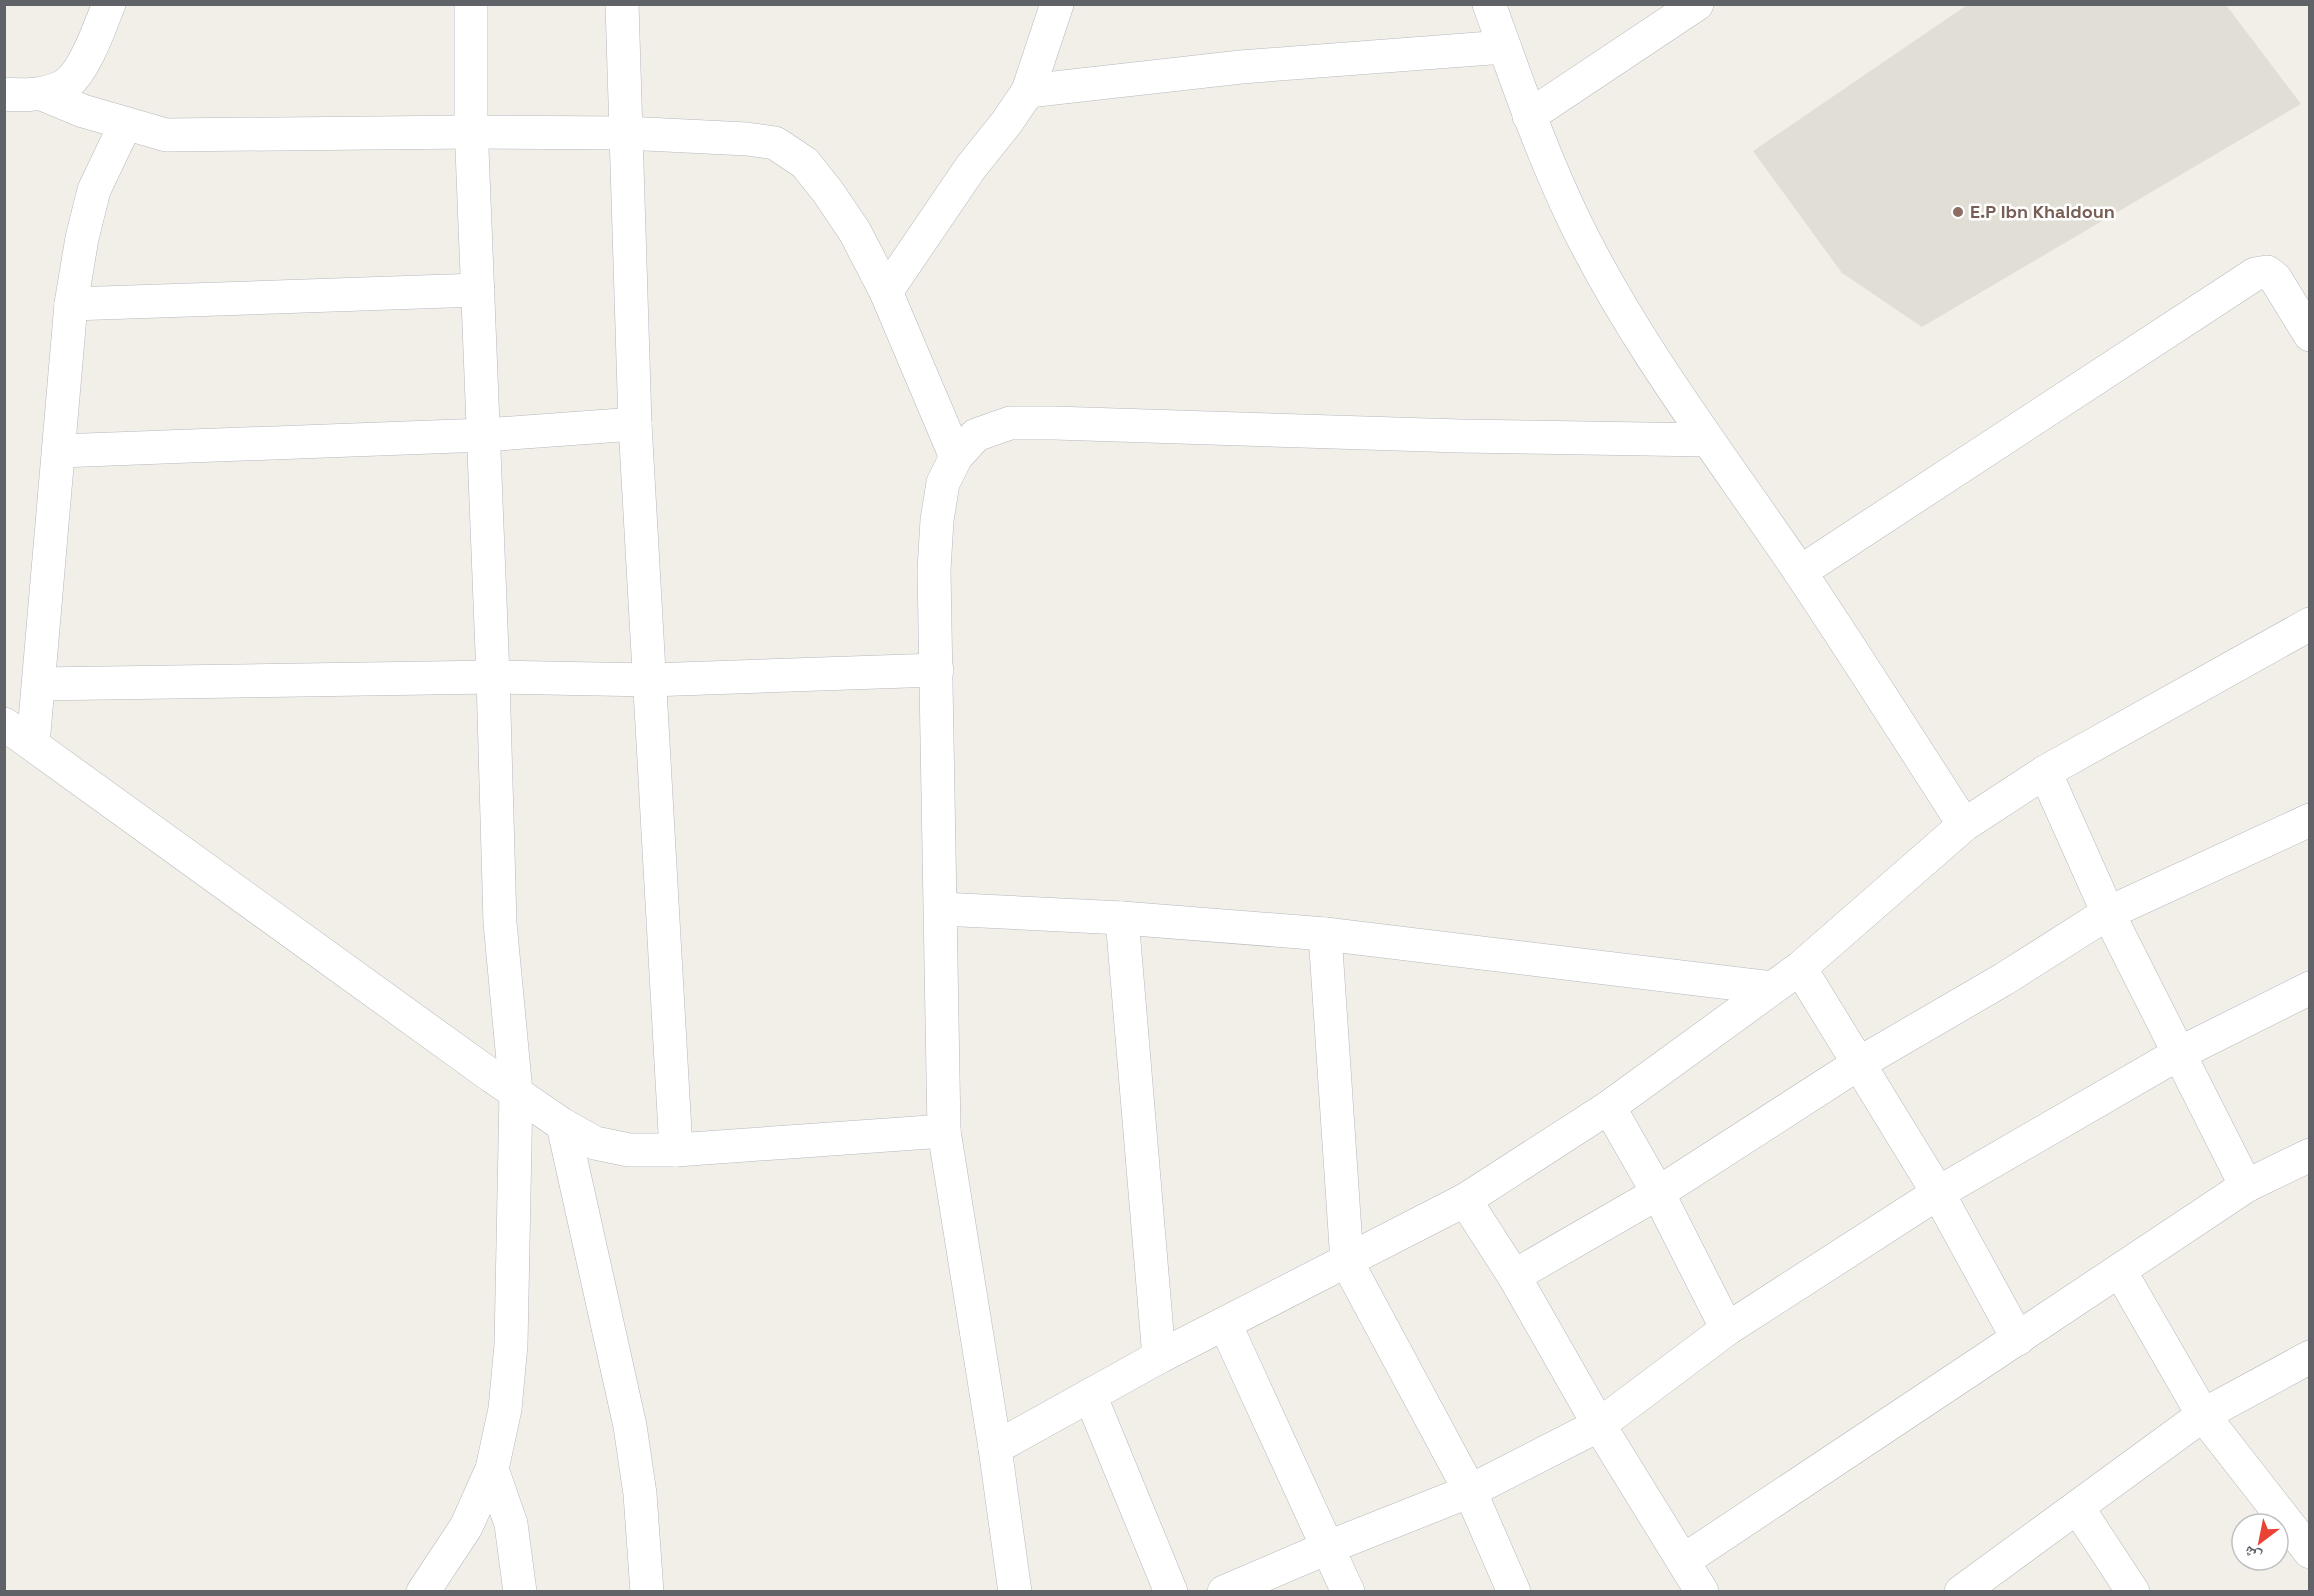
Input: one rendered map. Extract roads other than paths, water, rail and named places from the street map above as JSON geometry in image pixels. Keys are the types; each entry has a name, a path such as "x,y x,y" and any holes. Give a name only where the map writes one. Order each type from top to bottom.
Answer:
{"street":[{"path":"42,94 68,83 87,56 109,4"},
{"path":"423,1592 466,1527 492,1469 505,1408 511,1345 516,1092 500,924 493,677 471,132 471,4"},
{"path":"622,4 635,424 676,1150"},
{"path":"886,292 971,167 1028,91 1057,4"},
{"path":"1489,4 1529,116 1575,222 1614,294 1707,440 1800,572 1964,825"},
{"path":"1529,116 1697,4"},
{"path":"1028,91 1241,67 1504,47"},
{"path":"4,94 42,94 125,125 166,135 625,133 747,139 775,144 805,163 855,232 886,292 956,457"},
{"path":"33,744 71,304 82,238 94,190 125,125"},
{"path":"1800,572 2255,274 2267,272 2275,278 2310,335"},
{"path":"71,304 478,290"},
{"path":"1015,1592 995,1448 944,1131 934,570 936,520 943,483 956,457 976,435 1010,423 1460,436 1707,440"},
{"path":"59,451 484,435 635,424"},
{"path":"995,1448 1159,1357 1465,1200 1609,1107 1800,968 1964,825 2045,772 2310,624"},
{"path":"39,684 493,677 650,680 937,670"},
{"path":"4,724 516,1092 563,1125 594,1143 629,1150 676,1150 944,1131"},
{"path":"2045,772 2108,913 2246,1186"},
{"path":"1514,1276 1658,1194 1858,1064 2004,979 2108,913 2262,840 2310,820"},
{"path":"941,909 1122,918 1325,934 1773,988"},
{"path":"1122,918 1159,1357"},
{"path":"1325,934 1347,1262 1470,1491 1514,1592"},
{"path":"1800,968 1938,1193 2018,1339"},
{"path":"1224,1592 1329,1546 1470,1491 1599,1425 1727,1329 1938,1193 2178,1054 2310,987"},
{"path":"1609,1107 1658,1194 1727,1329"},
{"path":"563,1125 630,1426 640,1494 647,1592"},
{"path":"1683,1561 2246,1186 2310,1155"},
{"path":"1465,1200 1514,1276 1599,1425 1702,1592"},
{"path":"2120,1271 2204,1415 2310,1552"},
{"path":"1225,1324 1329,1546 1348,1592"},
{"path":"1961,1592 2204,1415 2310,1357"},
{"path":"1090,1395 1171,1592"},
{"path":"492,1469 511,1524 520,1592"},
{"path":"2078,1508 2133,1592"}],"place":[{"name":"E.P Ibn Khaldoun","path":"1958,212"}]}
